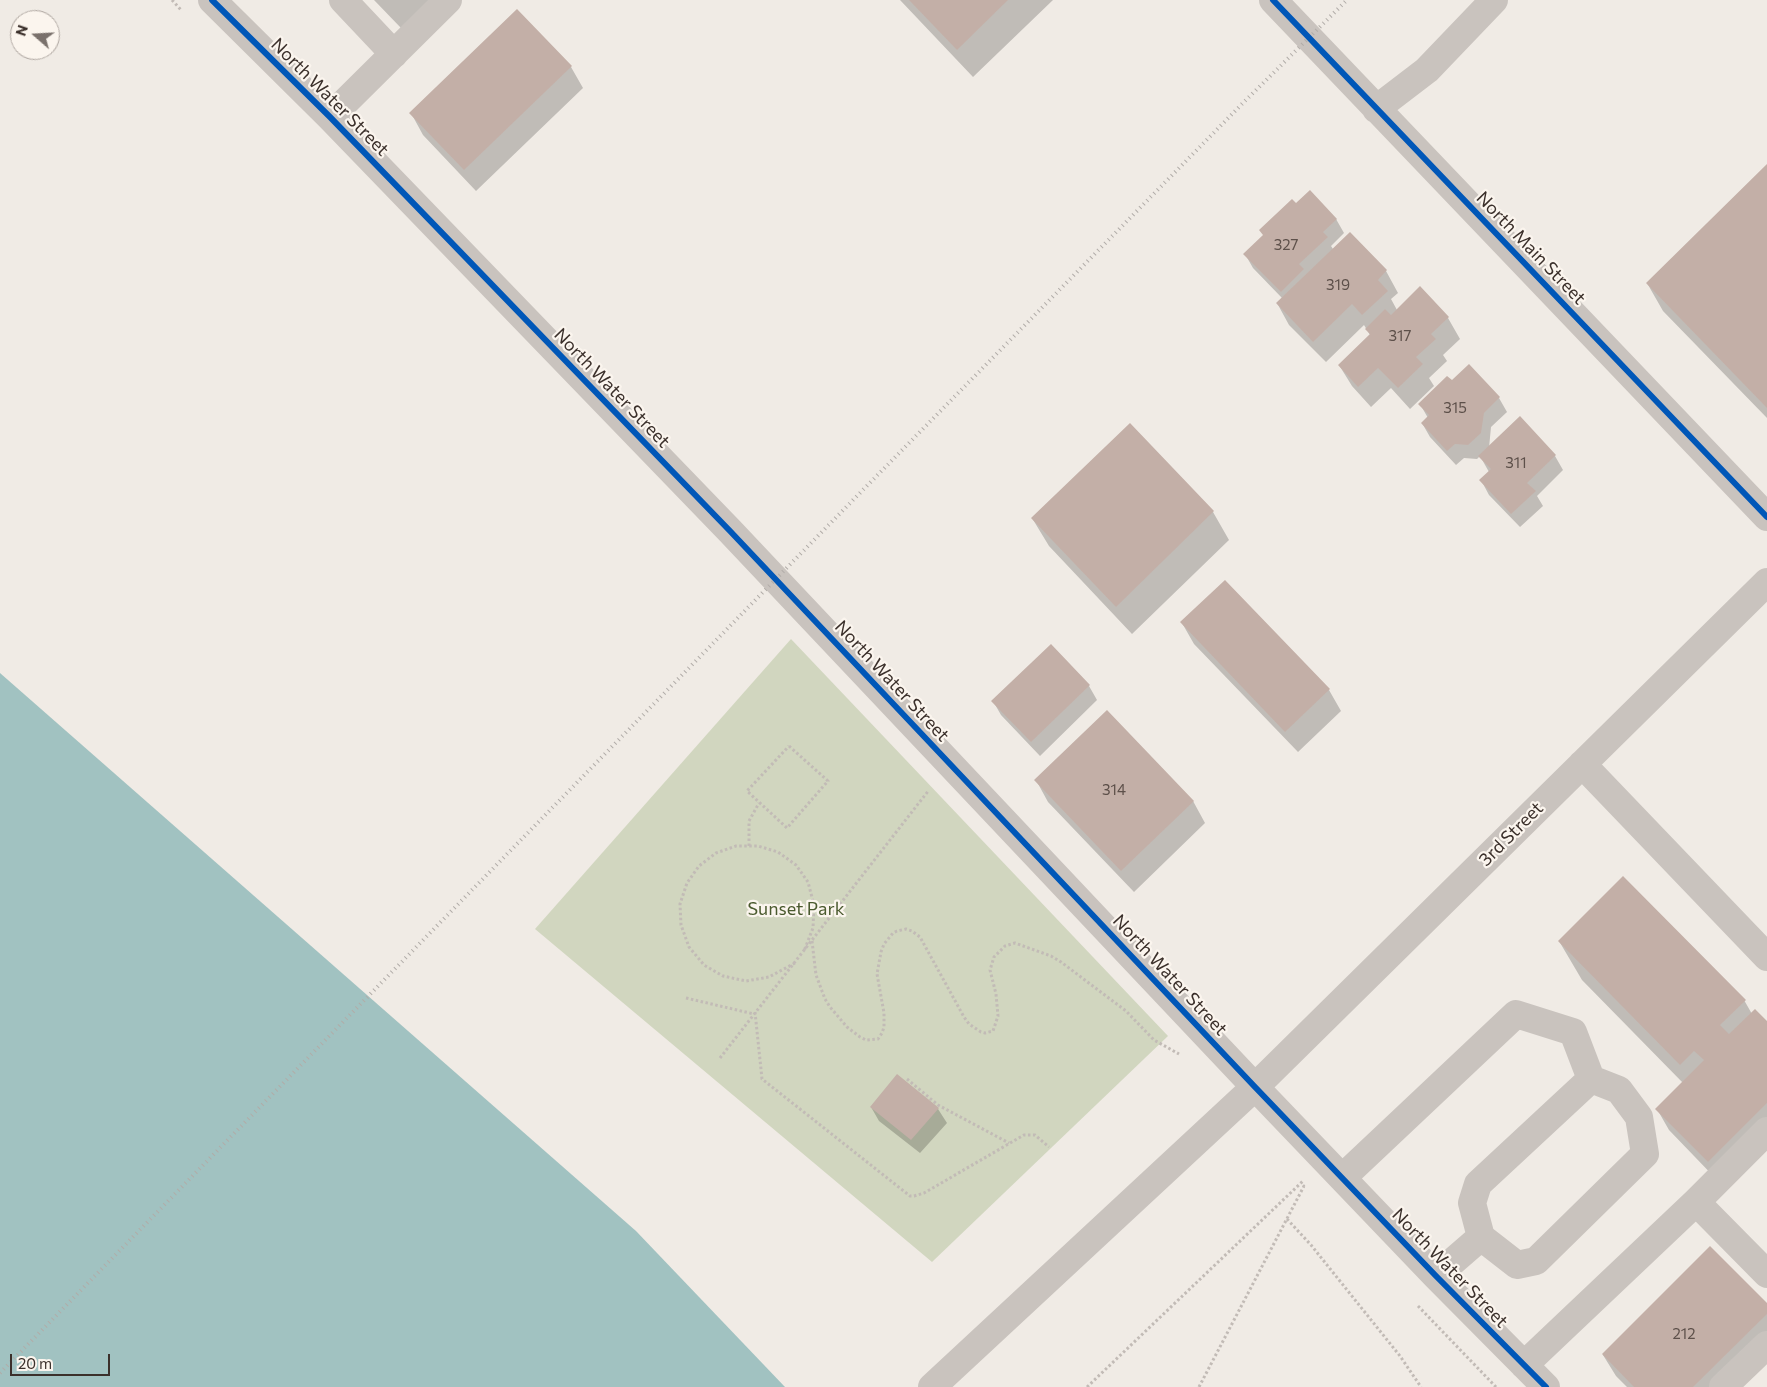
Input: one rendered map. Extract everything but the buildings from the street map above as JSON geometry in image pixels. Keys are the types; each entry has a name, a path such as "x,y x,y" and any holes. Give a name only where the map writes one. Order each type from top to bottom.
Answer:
{"street":[{"name":"North Water Street","path":"212,0 330,117 730,531 1255,1087 1436,1276 1546,1387"},
{"path":"343,0 394,54"},
{"path":"330,117 448,0"},
{"name":"North Main Street","path":"1273,0 1767,517"},
{"path":"1376,108 1427,70 1494,0"},
{"name":"3rd Street","path":"932,1387 1255,1087 1767,582"},
{"path":"1582,764 1767,957"},
{"path":"1342,1178 1516,1014 1573,1032 1591,1079 1619,1090 1639,1117 1645,1154 1536,1261 1518,1265 1481,1237 1472,1203 1478,1184 1591,1079"},
{"path":"1524,1365 1696,1202 1767,1131"},
{"path":"1696,1202 1767,1274"},
{"path":"1436,1276 1481,1237"},
{"path":"1724,1387 1767,1345"}],"path":[{"path":"789,746 828,781 787,828 759,803 747,792 789,746"},
{"path":"720,1058 929,790"},
{"path":"749,846 748,821 759,803"},
{"path":"795,963 769,977 746,981 723,976 704,965 689,947 681,925 680,904 687,883 699,866 716,853 736,846 758,846 778,852 796,865 808,882 814,904 813,928 804,951"},
{"path":"812,941 816,975 825,999 847,1027 866,1040 878,1039 884,1027 884,1013 877,974 881,952 884,944 893,933 906,929 920,937 964,1017 969,1024 981,1032 994,1031 998,1016 990,970 994,958 1004,946 1015,943 1051,956 1061,962 1126,1011 1154,1040 1185,1058"},
{"path":"686,998 755,1013"},
{"path":"755,1013 762,1079 907,1194 914,1196 924,1192 1024,1135 1030,1134 1040,1138 1049,1147"},
{"path":"907,1079 938,1104 1009,1143"},
{"path":"1087,1387 1305,1179"},
{"path":"1199,1387 1304,1186 1311,1193"},
{"path":"1287,1219 1317,1252 1400,1356 1421,1387"},
{"path":"1414,1301 1496,1387"}],"green space":[{"name":"Sunset Park","path":"791,639 1168,1036 932,1262 535,929"}],"water":[{"path":"0,673 636,1231 785,1387 0,1387"}],"railway":[{"path":"0,1373 856,497 1242,104 1347,0"}],"cycle path":[{"path":"212,0 330,117 730,531 1255,1087 1436,1276 1546,1387"},
{"path":"1273,0 1767,517"}]}
